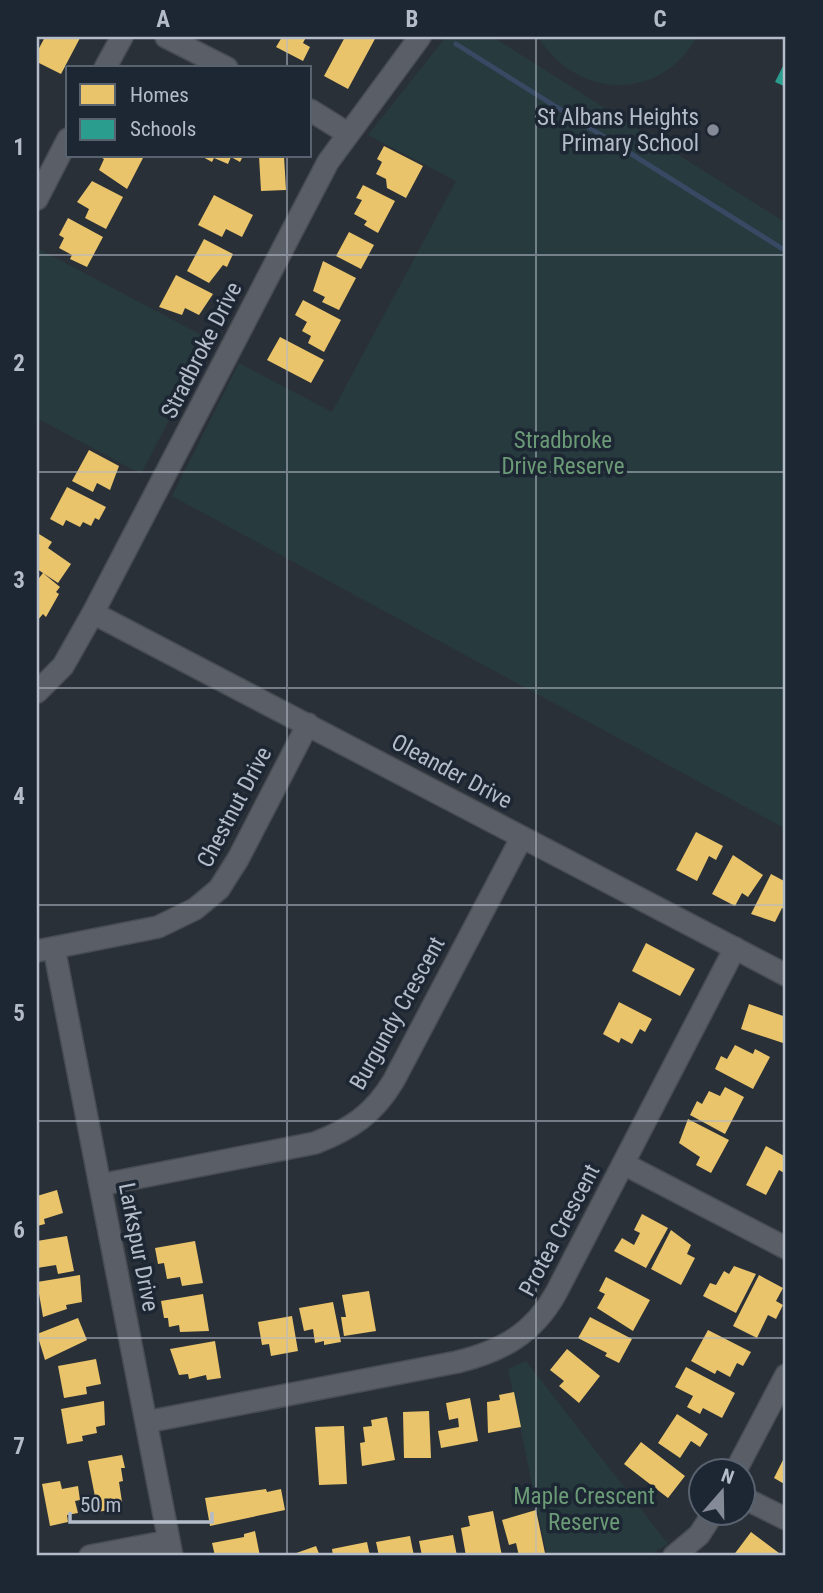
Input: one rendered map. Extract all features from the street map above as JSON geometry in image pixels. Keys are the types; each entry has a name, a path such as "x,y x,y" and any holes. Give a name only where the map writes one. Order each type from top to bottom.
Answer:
{"street":[{"path":"106,66 121,37"},
{"path":"166,37 223,66"},
{"name":"Stradbroke Drive","path":"37,692 63,666 93,613 314,189 347,133 420,37"},
{"path":"312,111 347,133"},
{"path":"37,199 66,143"},
{"name":"Oleander Drive","path":"93,613 786,975"},
{"name":"Chestnut Drive","path":"45,949 158,927 195,909 219,889 307,724"},
{"name":"Burgundy Crescent","path":"100,1185 315,1143 338,1134 372,1112 394,1080 522,837"},
{"name":"Protea Crescent","path":"146,1422 457,1362 485,1355 508,1345 531,1328 548,1307 736,948"},
{"name":"Larkspur Drive","path":"45,949 100,1185 171,1548"},
{"path":"624,1164 786,1248"},
{"path":"744,1456 786,1375"},
{"path":"756,1504 786,1520"},
{"path":"674,1556 699,1535 705,1526"},
{"path":"90,1556 171,1548"}],"green space":[{"name":"Stradbroke Drive Reserve","path":"446,37 493,37 786,223 786,829 172,496 239,363 332,412 456,181 368,135"},
{"path":"538,37 697,37 681,58 662,74 640,82 618,85 595,82 574,72 554,58"},
{"path":"37,248 211,340 141,474 37,418"},
{"name":"Maple Crescent Reserve","path":"526,1361 668,1544 651,1554 639,1556 547,1556 508,1369"}],"building: Homes":[{"path":"45,37 80,38 61,74 37,62 37,52"},
{"path":"282,37 306,37 303,43 310,47 303,61 276,47"},
{"path":"345,37 376,37 348,89 324,76"},
{"path":"384,146 423,166 406,198 387,188 386,179 376,174 382,162 377,159"},
{"path":"102,158 143,158 127,189 99,170 104,159"},
{"path":"214,158 231,158 228,164"},
{"path":"259,158 284,158 286,190 261,191"},
{"path":"92,181 123,197 106,229 85,218 89,209 77,202"},
{"path":"363,185 395,201 378,233 364,225 367,221 354,214 362,200 356,198"},
{"path":"214,195 253,215 242,237 226,229 222,237 198,225"},
{"path":"68,218 103,237 87,267 70,259 72,255 59,248 64,238 59,235"},
{"path":"349,232 374,245 361,269 336,256"},
{"path":"204,239 233,254 227,267 223,265 209,283 187,271"},
{"path":"323,261 356,278 339,310 322,302 325,297 313,291"},
{"path":"176,275 213,294 199,315 185,308 182,315 159,307"},
{"path":"303,300 341,320 324,352 308,343 311,336 302,331 307,322 295,315"},
{"path":"280,337 324,360 311,383 267,360"},
{"path":"89,450 119,466 110,490 97,483 93,492 72,481"},
{"path":"67,487 106,507 99,520 95,518 91,526 83,522 80,527 66,520 63,526 50,519"},
{"path":"39,534 52,542 48,548 71,564 58,583 37,569"},
{"path":"43,573 60,587 46,617 43,614 37,621 37,576 39,578"},
{"path":"696,832 723,846 716,860 709,856 697,881 676,870"},
{"path":"733,855 763,875 748,897 742,893 735,906 712,894"},
{"path":"771,874 786,882 786,910 782,908 775,922 751,914"},
{"path":"646,943 695,969 680,996 632,971"},
{"path":"619,1002 652,1019 645,1032 640,1029 632,1044 621,1038 619,1043 603,1034"},
{"path":"749,1004 786,1017 786,1044 741,1029"},
{"path":"735,1045 753,1054 755,1049 770,1057 753,1089 715,1069 721,1056 727,1059"},
{"path":"725,1087 744,1097 725,1134 690,1115 697,1101 702,1104 709,1091 720,1096"},
{"path":"688,1119 729,1140 711,1173 696,1165 700,1157 679,1143"},
{"path":"766,1146 786,1157 786,1174 779,1170 766,1195 746,1185"},
{"path":"57,1190 63,1213 44,1219 45,1224 37,1226 37,1196"},
{"path":"642,1214 668,1228 646,1268 614,1251 622,1238 634,1245 640,1233 634,1230"},
{"path":"671,1230 691,1245 687,1254 695,1258 681,1285 651,1269"},
{"path":"67,1236 74,1271 58,1274 56,1265 37,1268 37,1241"},
{"path":"195,1241 203,1283 182,1286 180,1277 167,1279 164,1263 158,1264 155,1248"},
{"path":"734,1266 756,1274 736,1313 703,1296 710,1283 716,1285 724,1271 729,1274"},
{"path":"80,1275 82,1302 66,1305 67,1309 43,1317 37,1282"},
{"path":"759,1275 783,1288 776,1301 783,1305 776,1319 768,1315 757,1338 733,1326"},
{"path":"606,1277 650,1300 633,1331 597,1308 605,1294 599,1291"},
{"path":"369,1291 376,1331 344,1336 341,1317 346,1317 342,1295"},
{"path":"203,1294 209,1331 180,1332 179,1325 169,1327 168,1318 164,1318 161,1301"},
{"path":"333,1302 341,1342 324,1345 324,1341 315,1343 313,1329 304,1331 299,1308"},
{"path":"292,1316 298,1351 271,1356 269,1344 262,1345 258,1322"},
{"path":"590,1317 632,1339 619,1363 605,1356 607,1353 578,1338"},
{"path":"78,1318 87,1340 45,1360 37,1334"},
{"path":"708,1330 751,1352 743,1366 737,1363 730,1377 717,1370 715,1374 691,1361"},
{"path":"215,1341 221,1378 207,1380 206,1375 189,1379 188,1374 179,1375 170,1349"},
{"path":"567,1349 600,1376 579,1403 559,1386 564,1381 550,1370"},
{"path":"96,1359 101,1384 86,1387 87,1394 64,1398 58,1366"},
{"path":"686,1367 735,1393 722,1418 703,1408 700,1414 687,1407 693,1396 675,1387"},
{"path":"514,1392 521,1427 488,1433 487,1402 500,1400 499,1395"},
{"path":"470,1398 478,1441 441,1448 438,1431 459,1427 458,1418 449,1420 446,1403"},
{"path":"104,1401 105,1425 96,1427 97,1433 82,1436 83,1441 67,1444 61,1409"},
{"path":"429,1411 431,1458 404,1458 403,1412"},
{"path":"677,1414 708,1434 700,1447 691,1441 680,1458 658,1443"},
{"path":"387,1417 395,1460 362,1466 360,1443 365,1442 363,1427 372,1426 371,1420"},
{"path":"344,1426 347,1484 319,1485 315,1427"},
{"path":"641,1442 685,1476 668,1498 624,1464"},
{"path":"786,1454 786,1485 774,1478"},
{"path":"122,1455 125,1468 121,1468 123,1481 119,1482 122,1502 112,1504 113,1509 98,1512 88,1461"},
{"path":"60,1481 62,1489 78,1486 80,1500 75,1501 78,1513 67,1515 68,1522 50,1526 42,1484"},
{"path":"266,1489 267,1492 281,1489 285,1510 210,1526 205,1498"},
{"path":"536,1510 545,1553 519,1556 516,1543 509,1545 502,1520"},
{"path":"493,1511 502,1556 466,1556 461,1528 470,1526 468,1516"},
{"path":"255,1531 260,1556 215,1556 212,1543 244,1537 244,1534"},
{"path":"751,1532 783,1556 733,1556"},
{"path":"453,1535 457,1556 422,1556 419,1541"},
{"path":"410,1536 414,1556 379,1556 376,1542"},
{"path":"367,1542 370,1556 333,1556 332,1549"},
{"path":"316,1546 320,1556 288,1556"}],"building: Schools":[{"path":"786,60 786,87 775,82"}],"waterway":[{"path":"456,44 786,251"}],"place":[{"name":"St Albans Heights Primary School","path":"713,130"}]}
